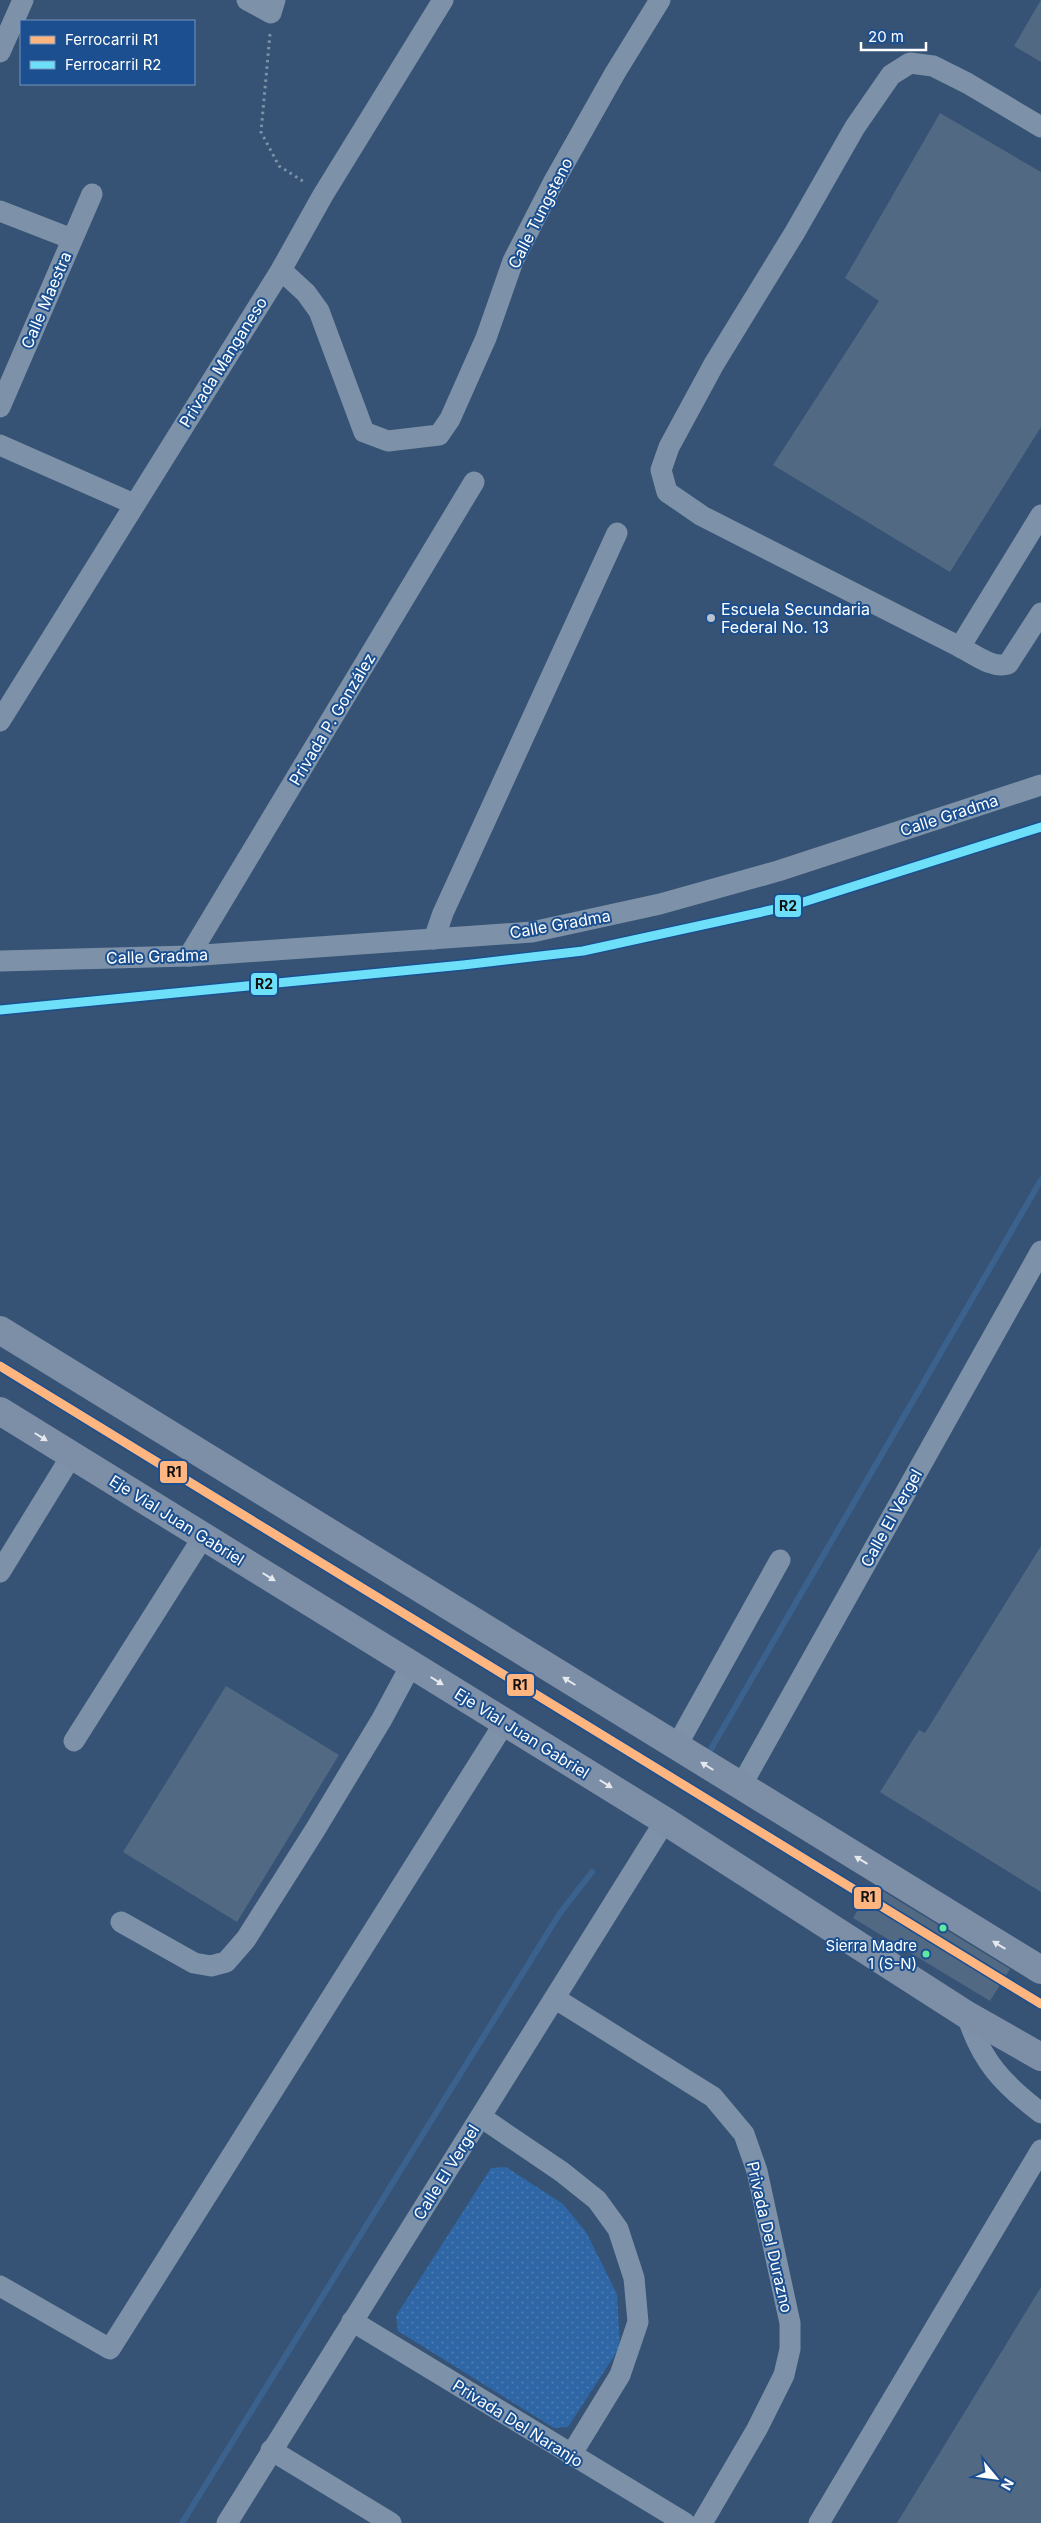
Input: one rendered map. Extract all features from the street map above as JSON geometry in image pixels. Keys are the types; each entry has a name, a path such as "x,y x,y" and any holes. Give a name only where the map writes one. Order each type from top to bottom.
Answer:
{"main road":[{"path":"0,1330 1041,1970"},
{"name":"Eje Vial Juan Gabriel","path":"0,1411 665,1821 968,2015 1041,2057"}],"street":[{"path":"0,52 23,0"},
{"path":"247,0 273,6"},
{"name":"Privada Manganeso","path":"0,721 281,270 323,195 443,0"},
{"name":"Calle Tungsteno","path":"281,270 306,293 318,311 364,432 388,441 439,435 450,419 486,338 513,261 615,72 660,0"},
{"path":"1041,127 967,83 932,66 910,63 891,75 854,127 795,232 714,364 669,446 661,470 667,492 702,516 1000,666 1008,664 1015,656 1041,613"},
{"name":"Calle Maestra","path":"0,407 92,194"},
{"path":"0,212 72,239"},
{"path":"0,446 134,504"},
{"name":"Privada P. González","path":"189,956 474,482"},
{"path":"960,647 1041,515"},
{"path":"434,939 443,913 616,533"},
{"name":"Calle Gradma","path":"0,961 189,956 532,932 660,904 778,871 1041,785"},
{"name":"Calle El Vergel","path":"740,1786 1041,1251"},
{"path":"3,1562 72,1456"},
{"path":"74,1742 204,1537"},
{"path":"676,1747 780,1560"},
{"path":"121,1922 194,1963 211,1966 226,1962 246,1939 315,1830 382,1719 411,1665"},
{"path":"0,2286 110,2349 506,1722"},
{"name":"Calle El Vergel","path":"227,2523 480,2117 556,1999 665,1821"},
{"name":"Privada Del Durazno","path":"556,1999 713,2097 744,2134 757,2171 790,2322 790,2350 784,2375 758,2429 702,2523"},
{"path":"968,2015 974,2037 988,2064 1020,2097 1041,2113"},
{"path":"480,2117 562,2172 597,2200 618,2229 634,2278 638,2322 620,2375 570,2455"},
{"path":"819,2523 1041,2150"},
{"name":"Privada Del Naranjo","path":"352,2321 570,2455 685,2523"},
{"path":"271,2450 391,2523"}],"path":[{"path":"273,6 261,132 279,166 323,195"}],"shaded area":[{"path":"506,2167 563,2204 586,2232 617,2294 620,2347 568,2427 554,2428 398,2331 396,2316 491,2168"}],"building":[{"path":"1041,0 1041,62 1014,46"},
{"path":"940,113 1041,172 1041,427 950,572 773,465 879,301 845,278"},
{"path":"1041,1546 1041,1892 880,1792 919,1730 925,1733"},
{"path":"226,1686 339,1755 237,1922 123,1852"},
{"path":"873,1885 1010,1969 990,2001 853,1918"},
{"path":"1041,2287 1041,2523 897,2523"}],"waterway":[{"path":"711,1749 1041,1180"},
{"path":"182,2523 560,1913 592,1872"}],"rail line":[{"name":"R2","path":"0,1010 463,965 583,951 794,905 1041,827"},
{"name":"R1","path":"0,1366 1041,2004"}],"place":[{"name":"Escuela Secundaria Federal No. 13","path":"711,618"},
{"name":"Sierra Madre 1 (S-N)","path":"926,1954"}]}
